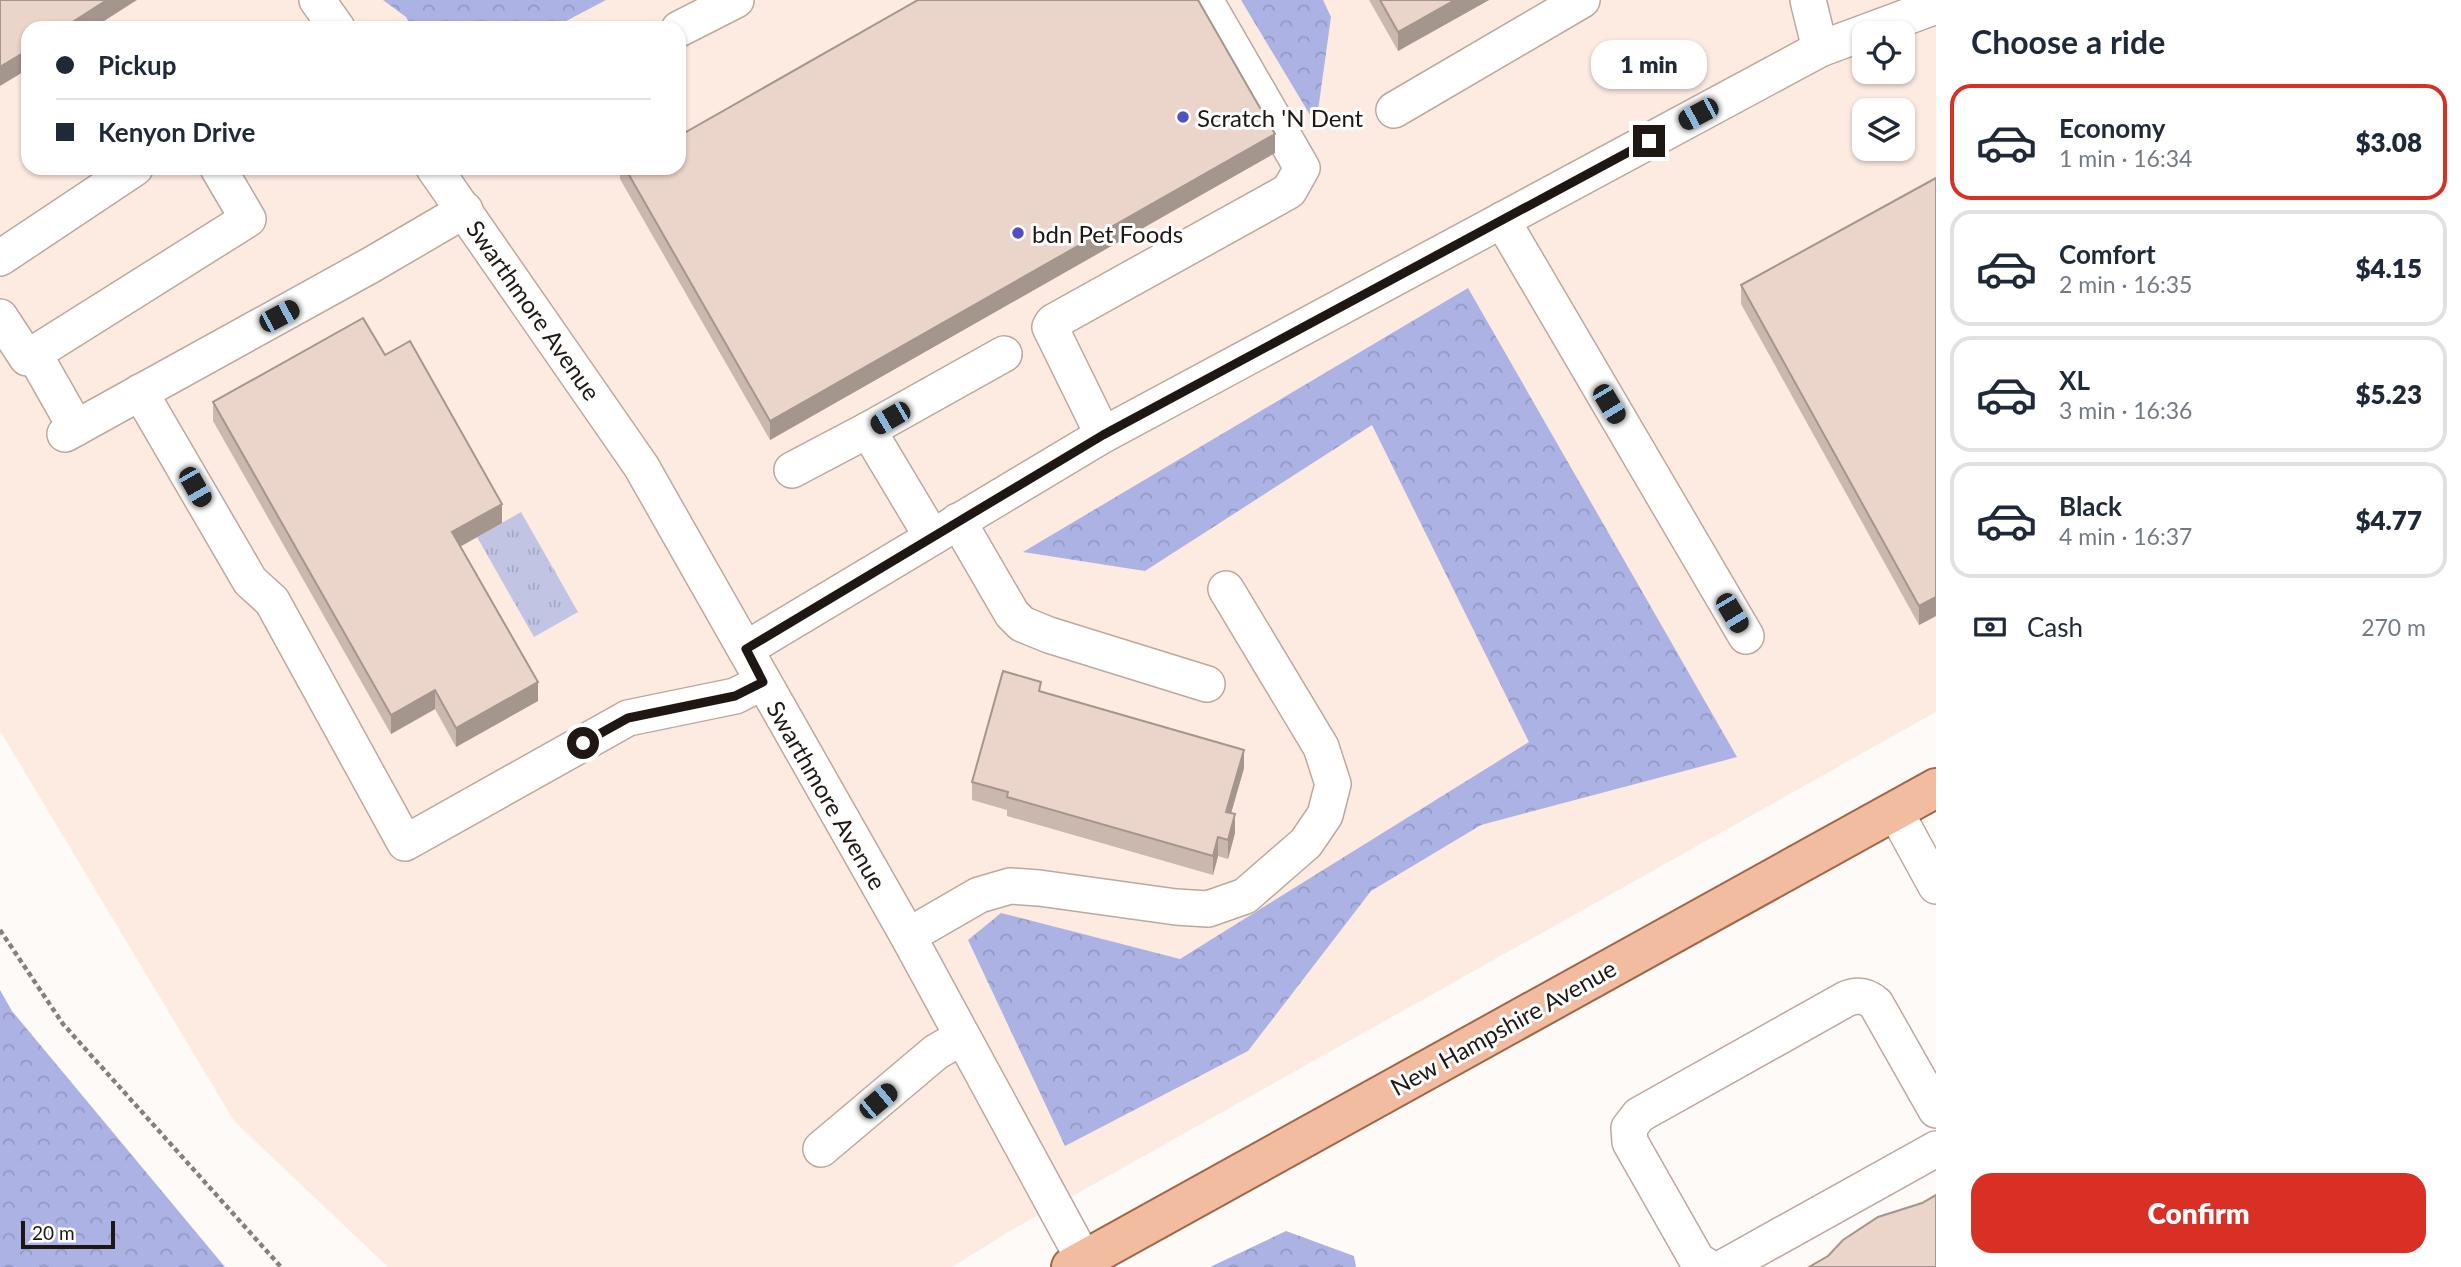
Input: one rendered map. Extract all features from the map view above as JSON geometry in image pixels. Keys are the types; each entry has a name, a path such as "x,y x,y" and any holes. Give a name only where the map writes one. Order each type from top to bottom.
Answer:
{"main road":[{"name":"New Hampshire Avenue","path":"1077,1263 1936,788"}],"street":[{"path":"686,25 736,0"},
{"path":"1103,435 1050,327 1053,322 1289,191 1302,168 1205,0"},
{"path":"1394,110 1582,0"},
{"path":"1808,0 1820,49"},
{"path":"746,649 1103,435 1820,49 1936,6"},
{"path":"0,258 124,175"},
{"path":"0,317 27,358 248,219 222,175"},
{"name":"Swarthmore Avenue","path":"441,175 641,466 908,936 1077,1263"},
{"path":"34,354 71,431 372,265 464,210"},
{"path":"1502,220 1746,636"},
{"path":"792,470 1004,354"},
{"path":"140,392 250,582 272,601 405,844 628,718 735,696 763,682"},
{"path":"868,430 1012,614 1023,624 1049,635 1207,684"},
{"path":"908,936 979,895 1010,886 1208,909 1245,896 1306,843 1325,815 1333,784 1321,747 1226,589"},
{"path":"1895,811 1936,886"},
{"path":"1708,1267 1697,1260 1630,1142 1629,1128 1639,1115 1834,1006 1857,996 1868,998 1876,1004 1936,1111"},
{"path":"821,1149 936,1052 962,1037"},
{"path":"1724,1267 1936,1149"}],"path":[{"path":"0,930 63,1024 281,1267"}],"shaded area":[{"path":"0,0 1936,0 1936,712 1010,1231 952,1267 388,1267 234,1121 0,731"}],"green space":[{"path":"383,0 606,0 566,21 408,21"},
{"path":"1241,0 1323,0 1331,17 1316,125"},
{"path":"1468,288 1737,757 1481,825 1371,891 1248,1051 1065,1146 968,940 1001,913 1180,959 1529,742 1372,425 1145,571 1023,552"},
{"path":"521,512 578,612 534,637 477,537"},
{"path":"0,990 12,1011 225,1267 0,1267"},
{"path":"1286,1231 1354,1256 1356,1267 1210,1267"}],"building":[{"path":"0,0 107,0 74,21 21,21 21,54 0,67"},
{"path":"918,0 1198,0 1275,134 770,421 629,175 686,175 686,132"},
{"path":"1380,0 1455,0 1398,32"},
{"path":"1936,178 1936,597 1919,606 1741,285"},
{"path":"363,318 385,355 410,341 502,504 452,532 538,682 456,728 435,690 391,715 213,402"},
{"path":"1003,671 1041,682 1039,691 1244,750 1226,812 1235,814 1228,840 1218,837 1213,856 1007,797 1008,792 972,782"},
{"path":"1936,1195 1936,1267 1809,1267 1828,1256 1843,1240 1878,1217 1922,1203"}],"place":[{"name":"Scratch 'N Dent","path":"1183,117"},
{"name":"bdn Pet Foods","path":"1018,233"}],"route":[{"path":"583,743 628,718 735,696 763,682 746,649 1103,435 1649,141"}]}
